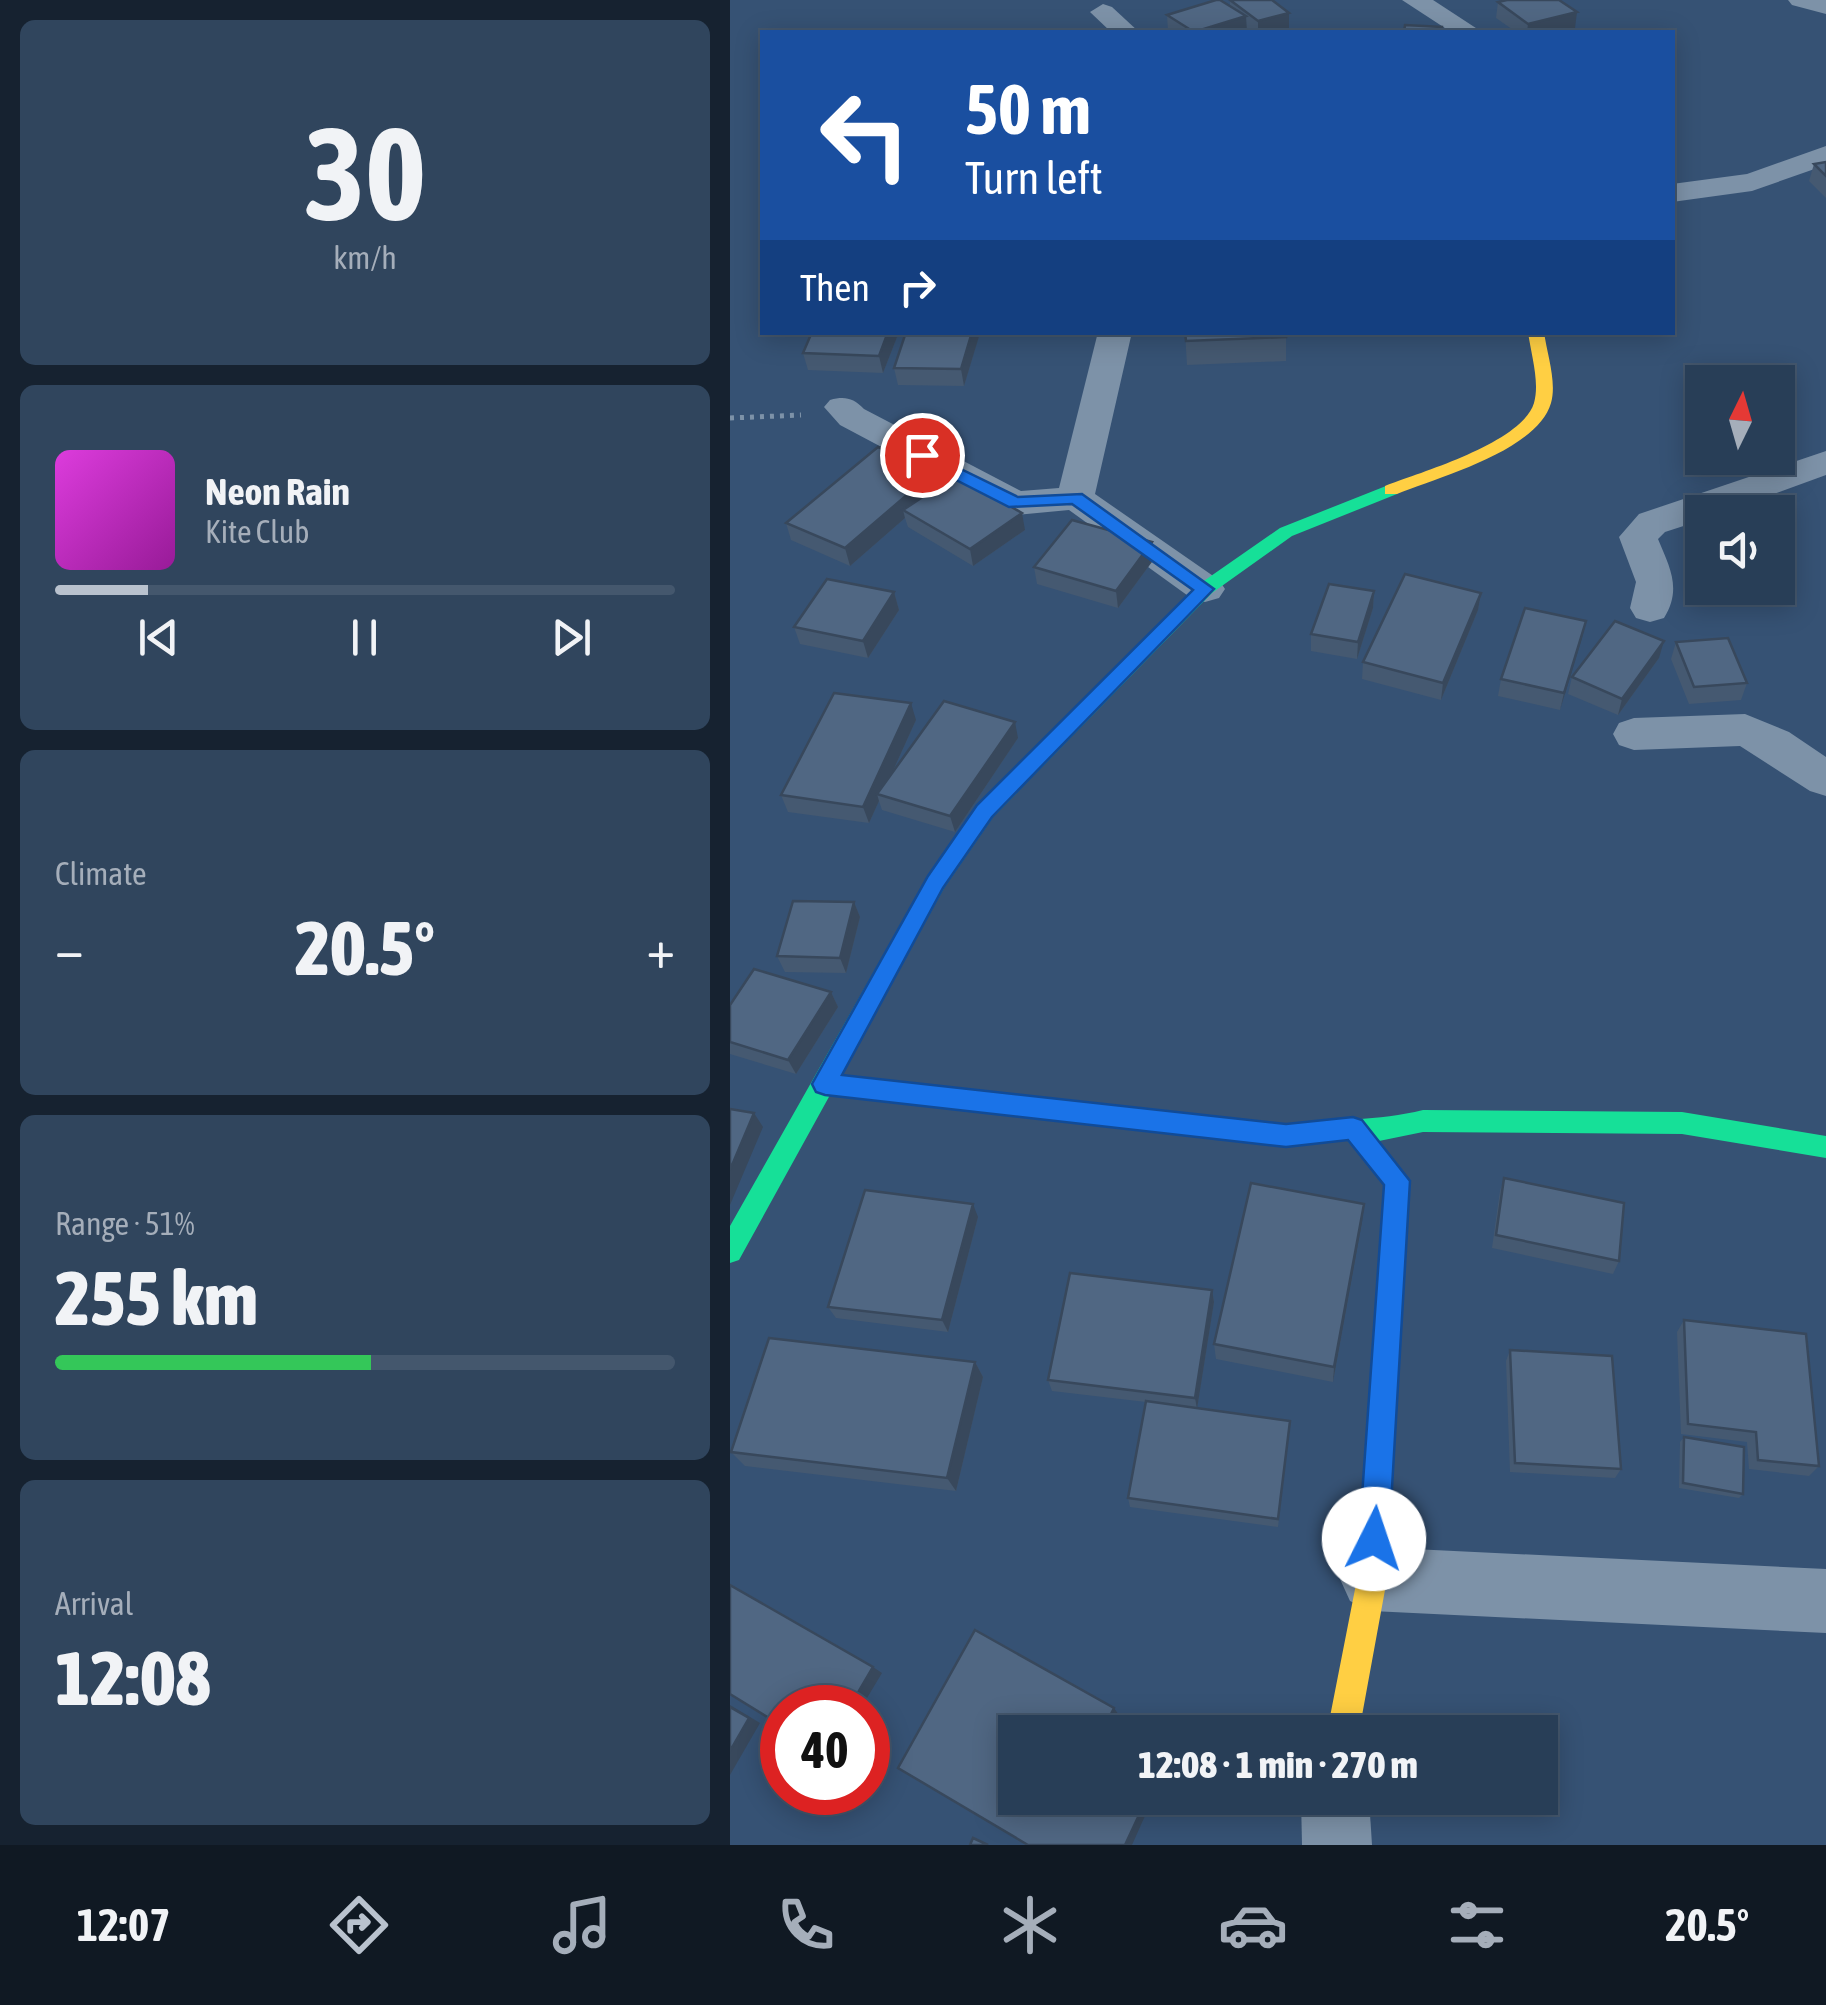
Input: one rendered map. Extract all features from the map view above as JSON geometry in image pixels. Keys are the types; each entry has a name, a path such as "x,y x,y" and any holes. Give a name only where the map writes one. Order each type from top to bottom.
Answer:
{"street":[{"path":"1415,0 1466,30"},
{"path":"1802,0 1826,6"},
{"path":"1103,12 1124,30"},
{"path":"1675,193 1752,182 1826,154"},
{"path":"1076,498 1080,465 1111,366 1114,335"},
{"path":"730,1251 936,882 985,811 1205,589 1286,532 1482,453 1531,426 1542,404 1536,335"},
{"path":"847,412 1016,503 1076,498 1205,589"},
{"path":"1650,608 1656,582 1638,537 1652,523 1758,490 1826,462"},
{"path":"1634,734 1745,730 1774,743 1826,779"},
{"path":"825,1084 1286,1136 1353,1128 1388,1130 1423,1120 1682,1123 1826,1147"},
{"path":"1346,1715 1372,1579 1398,1181 1353,1128"},
{"path":"1372,1579 1826,1602"},
{"path":"1336,1815 1337,1845"}],"path":[{"path":"730,418 847,412"}],"building":[{"path":"1220,0 1246,16 1191,30 1167,15"},
{"path":"1230,0 1272,0 1289,13 1258,21"},
{"path":"1559,0 1577,12 1528,24 1498,2"},
{"path":"1405,25 1442,27 1442,30 1404,30"},
{"path":"1826,162 1826,176 1814,164"},
{"path":"811,335 887,335 879,356 803,353"},
{"path":"905,335 971,335 961,369 894,368"},
{"path":"1185,335 1286,337 1186,341"},
{"path":"878,447 936,470 845,548 786,523"},
{"path":"956,475 1022,513 970,549 903,510"},
{"path":"1072,520 1152,542 1116,591 1034,567"},
{"path":"1405,574 1481,593 1443,683 1363,662"},
{"path":"827,579 894,592 863,641 794,627"},
{"path":"1329,584 1374,591 1358,642 1311,634"},
{"path":"1525,608 1586,621 1564,693 1501,679"},
{"path":"1615,621 1664,641 1622,699 1572,677"},
{"path":"1728,638 1747,683 1694,687 1676,642"},
{"path":"834,693 911,703 863,807 781,795"},
{"path":"944,701 1015,722 950,816 877,794"},
{"path":"793,901 854,902 840,958 777,956"},
{"path":"754,969 831,992 788,1060 730,1042 730,1005"},
{"path":"730,1109 754,1113 730,1170"},
{"path":"1504,1178 1624,1203 1619,1261 1496,1235"},
{"path":"1251,1183 1364,1204 1334,1367 1214,1344"},
{"path":"865,1190 973,1204 942,1320 828,1307"},
{"path":"1070,1273 1212,1290 1195,1398 1048,1380"},
{"path":"1684,1320 1806,1334 1819,1466 1758,1460 1756,1432 1688,1424"},
{"path":"769,1338 975,1362 947,1478 731,1452"},
{"path":"1510,1350 1612,1356 1621,1469 1515,1463"},
{"path":"1146,1401 1290,1421 1278,1519 1128,1498"},
{"path":"1684,1437 1744,1447 1743,1494 1683,1483"},
{"path":"730,1585 873,1667 862,1685 760,1685 760,1712 730,1694"},
{"path":"975,1630 1114,1708 1110,1715 998,1715 998,1815 1139,1815 1125,1845 1028,1845 898,1768"},
{"path":"730,1707 749,1718 730,1751"},
{"path":"973,1838 988,1845 970,1845"}],"traffic: fast":[{"path":"730,1251 936,882 985,811 1205,589 1286,532 1391,490"},
{"path":"825,1084 1286,1136 1353,1128 1397,1181 1396,1197"},
{"path":"1353,1128 1388,1130 1423,1121 1682,1123 1826,1147"}],"traffic: slow":[{"path":"1391,490 1502,443 1536,417 1544,394 1536,335"},
{"path":"1346,1715 1372,1579 1396,1197"}],"route":[{"path":"922,455 1016,503 1076,498 1205,589 985,811 936,882 825,1084 1286,1136 1353,1128 1398,1181 1374,1539"}]}
